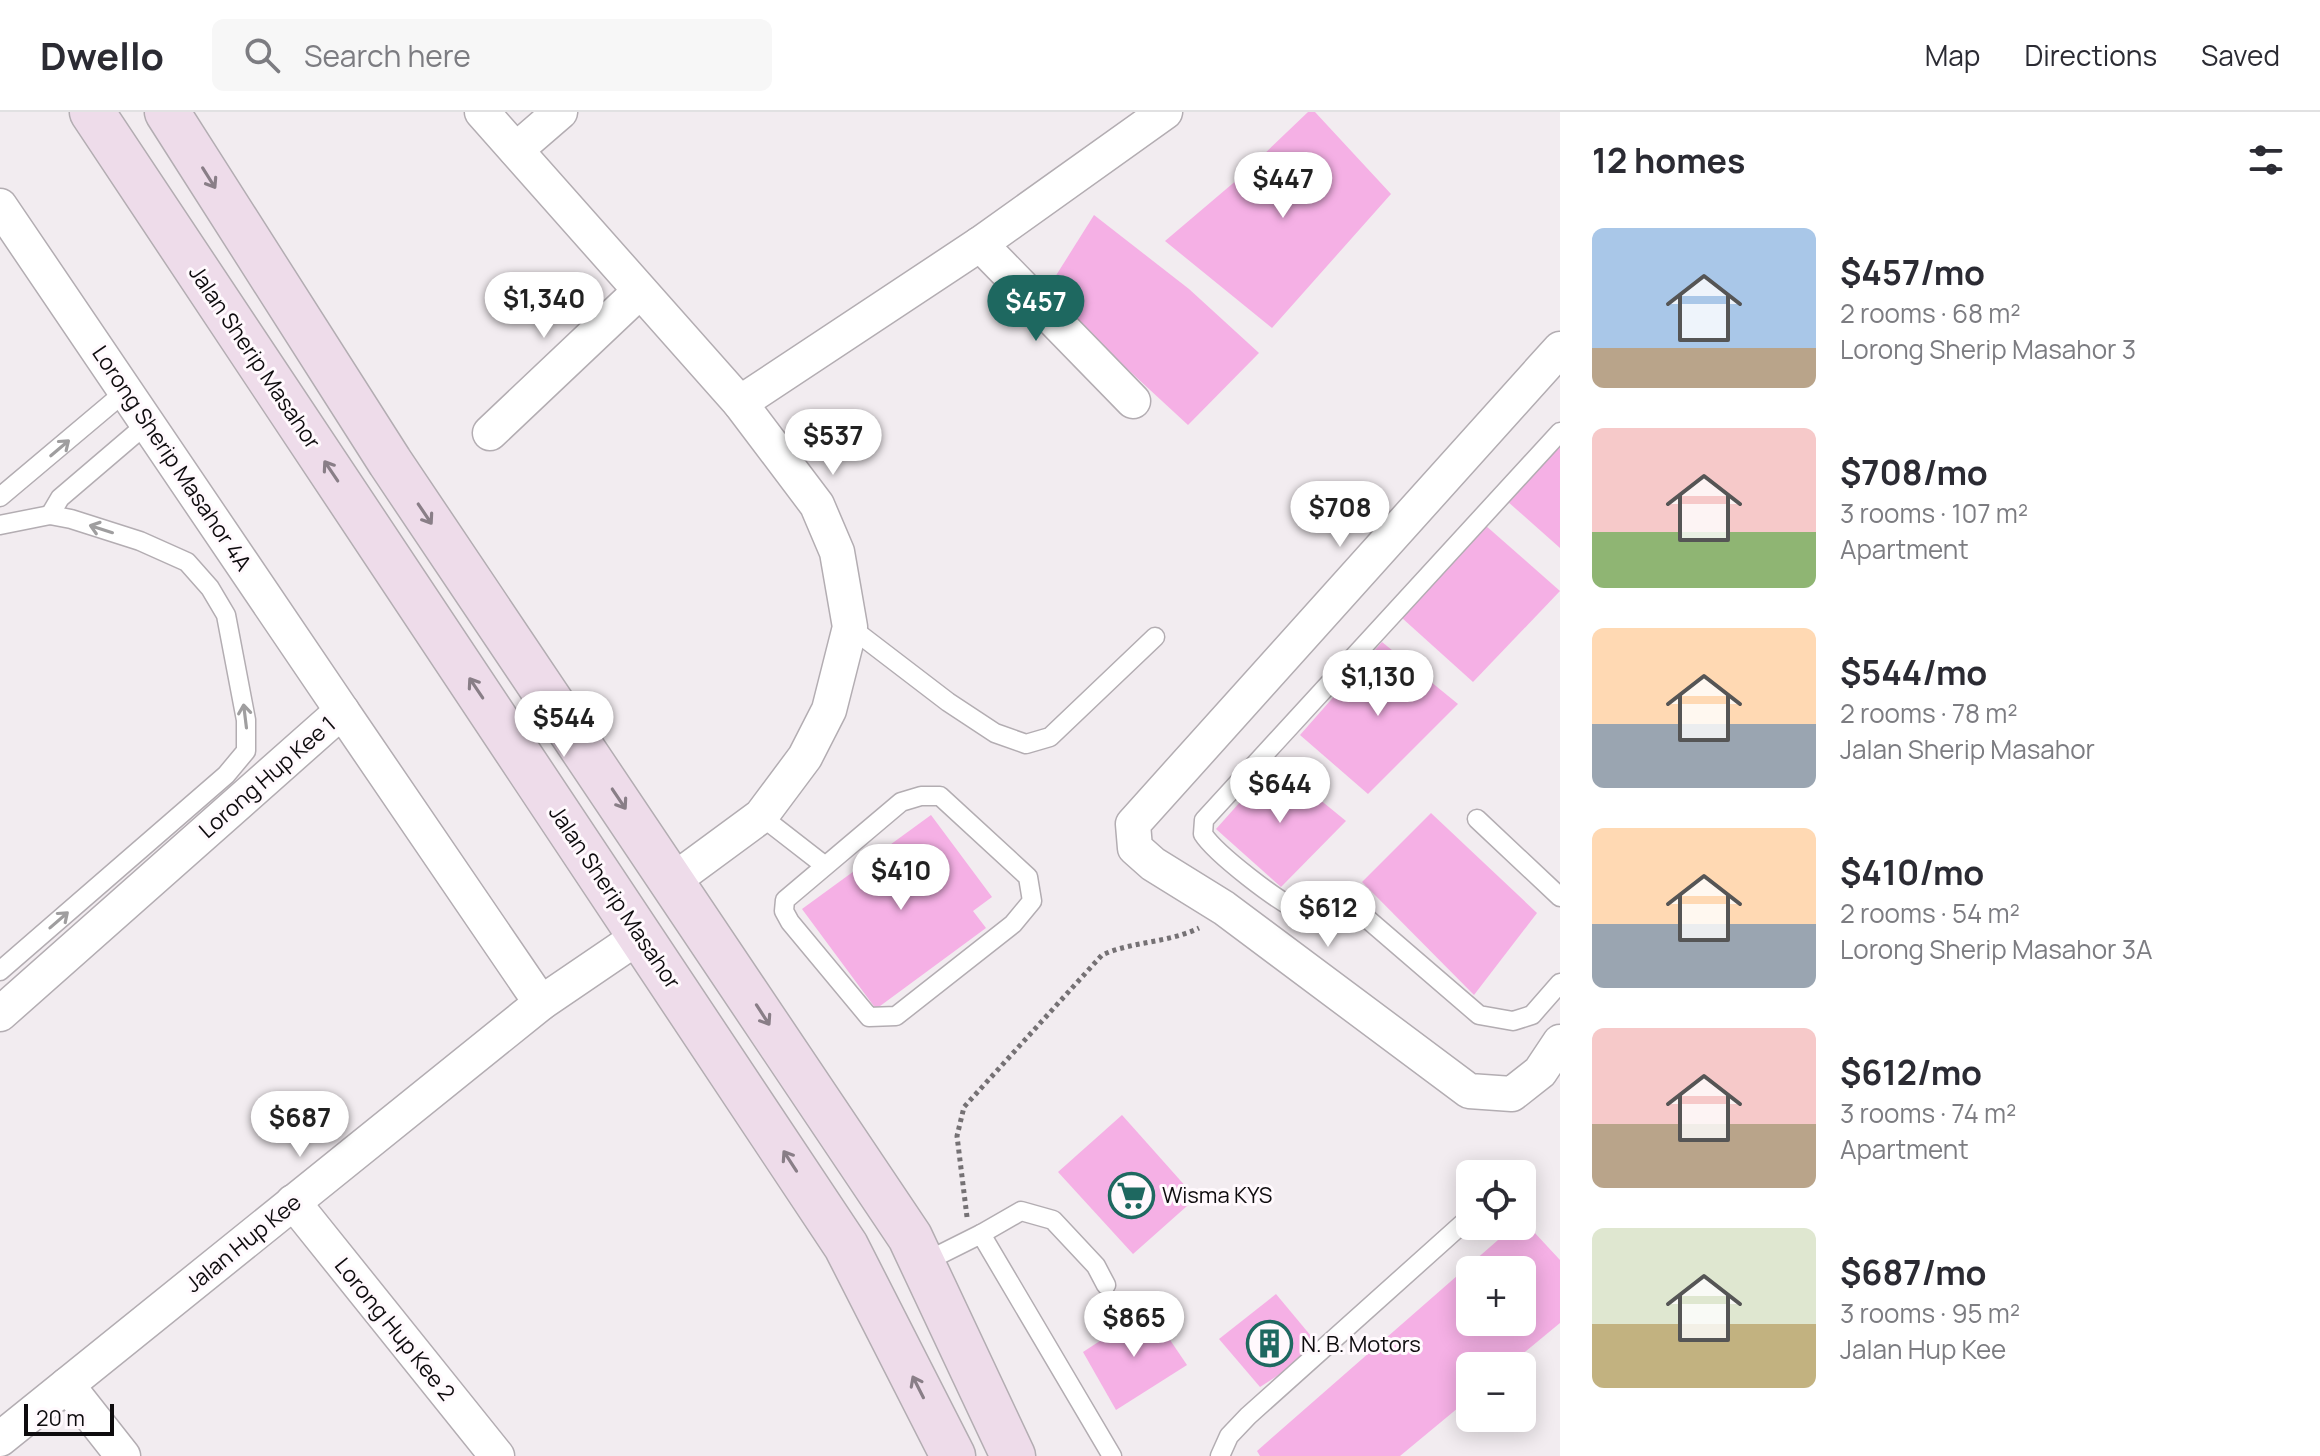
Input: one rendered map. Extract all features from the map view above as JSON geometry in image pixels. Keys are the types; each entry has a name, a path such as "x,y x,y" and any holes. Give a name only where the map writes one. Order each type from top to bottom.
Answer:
{"main road":[{"name":"Jalan Sherip Masahor","path":"92,112 846,1246 953,1456"},
{"path":"167,112 390,462 674,880 910,1237 1013,1456"}],"street":[{"path":"482,112 740,403 817,505 837,552 850,627 829,710 805,757 761,816 674,880"},
{"path":"516,150 560,112"},
{"path":"740,403 980,244 1165,112"},
{"name":"Lorong Sherip Masahor 4A","path":"0,206 342,711"},
{"path":"980,244 1133,401"},
{"path":"490,433 639,292"},
{"path":"1560,349 1133,824 1135,848 1153,864 1224,908 1469,1091 1512,1094 1540,1072 1560,1042"},
{"name":"Lorong Hup Kee 1","path":"0,1014 342,711 541,1003"},
{"name":"Jalan Hup Kee","path":"0,1439 541,1003 641,935"},
{"name":"Lorong Hup Kee 2","path":"293,1202 497,1456"},
{"path":"67,1385 123,1456"}],"lane":[{"path":"0,497 126,391"},
{"path":"50,515 60,498 149,422"},
{"path":"1560,432 1204,820 1203,834 1213,850 1300,911 1357,910 1479,1015 1513,1021 1532,1015 1560,983"},
{"path":"0,525 50,515 140,541 187,562 210,588 226,615 246,720 246,751 226,775 0,971"},
{"path":"850,627 948,702 995,733 1026,744 1050,737 1155,637"},
{"path":"921,796 940,796 1028,877 1032,901 1001,933 896,1016 883,1019 869,1017 784,911 785,900 824,865 901,802 921,796"},
{"path":"761,816 824,865"},
{"path":"1477,819 1560,897"},
{"path":"923,1263 1021,1211 1053,1220 1096,1266 1106,1285"},
{"path":"1220,1456 1229,1436 1248,1416 1456,1230"},
{"path":"975,1238 1112,1456"}],"path":[{"path":"975,1238 957,1136 964,1107 1102,955 1123,946 1182,936 1224,908"}],"building":[{"path":"1308,112 1315,112 1391,194 1272,328 1165,241 1238,179"},
{"path":"1094,215 1189,289 1259,353 1188,425 1045,293"},
{"path":"1560,444 1560,548 1507,501"},
{"path":"1485,525 1560,591 1473,682 1402,618"},
{"path":"1382,642 1458,704 1368,794 1300,735"},
{"path":"1275,763 1346,821 1281,887 1216,829"},
{"path":"1431,813 1537,913 1474,995 1362,882"},
{"path":"931,815 992,897 973,911 986,928 876,1009 802,909"},
{"path":"1122,1115 1196,1198 1133,1254 1058,1172"},
{"path":"1536,1234 1560,1260 1560,1323 1525,1352 1456,1352 1456,1410 1400,1456 1260,1456 1257,1451 1456,1277 1456,1336 1536,1336 1536,1256 1480,1256 1498,1240 1536,1240"},
{"name":"N. B. Motors","path":"1276,1294 1321,1348 1260,1387 1219,1339"},
{"path":"1149,1309 1187,1365 1116,1410 1083,1352"}],"place":[{"name":"Wisma KYS","path":"1131,1195"},
{"name":"N. B. Motors","path":"1270,1344"}]}
